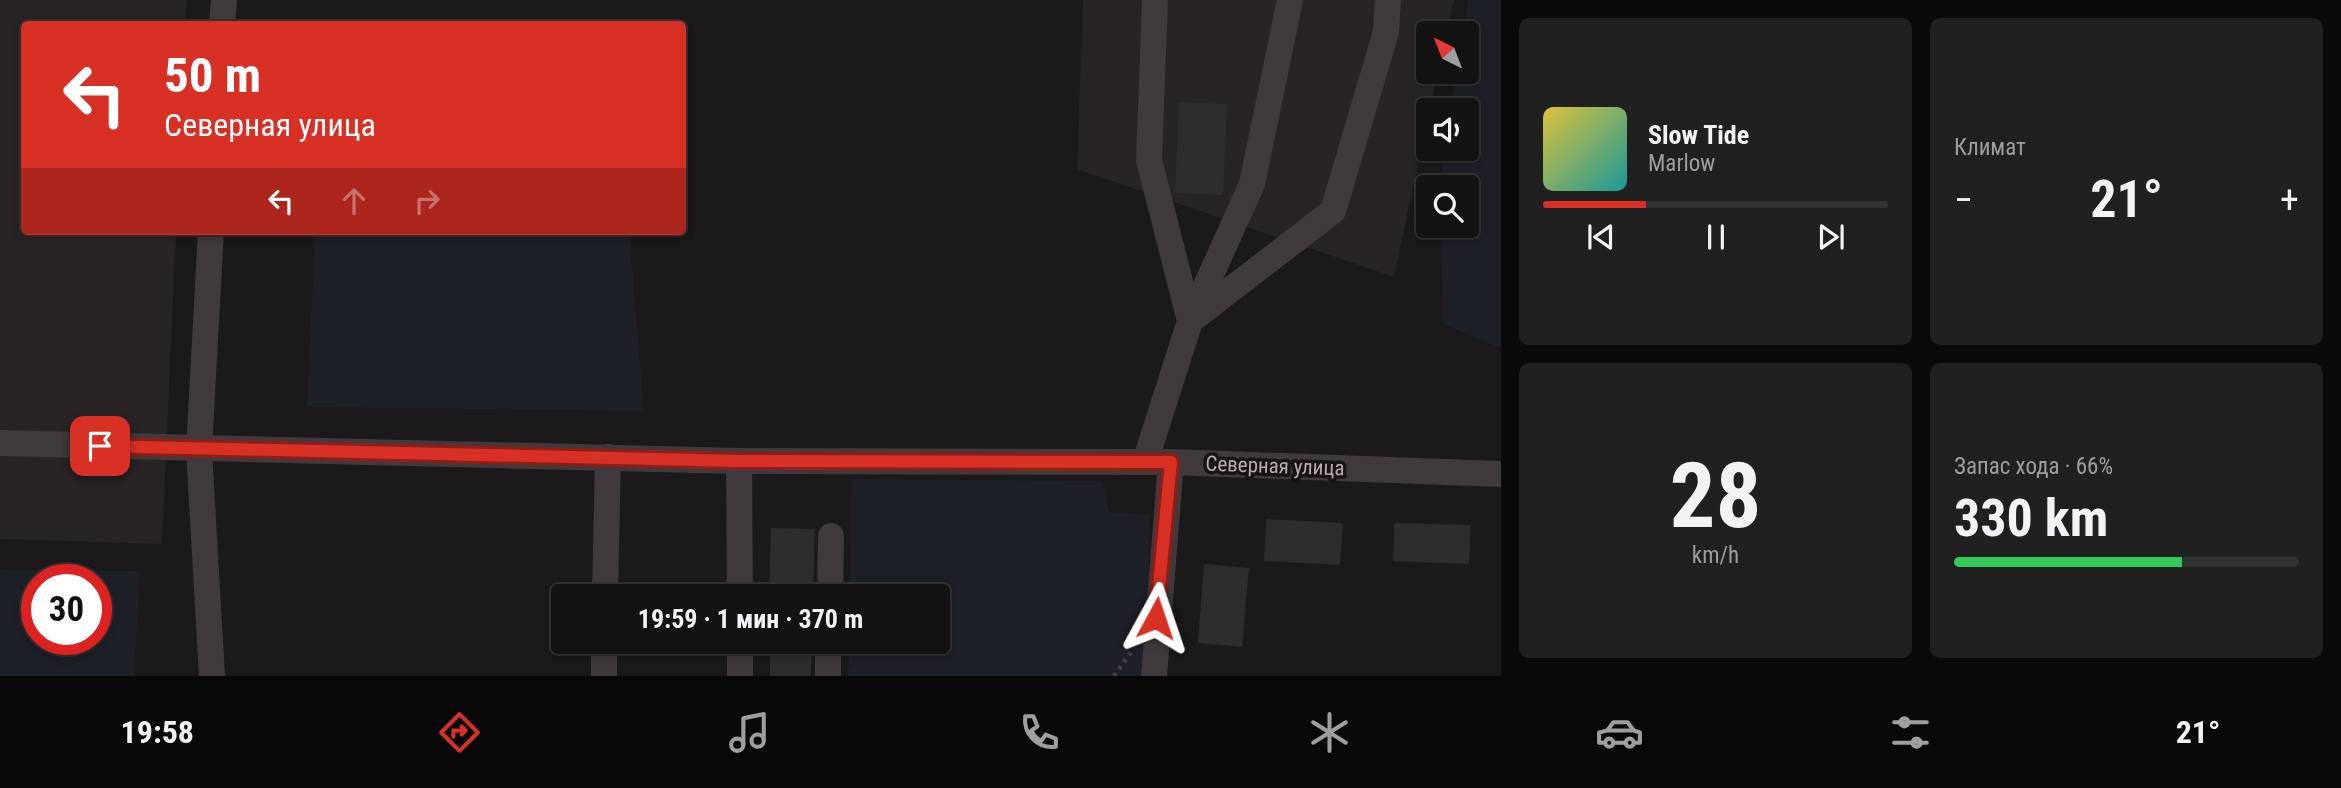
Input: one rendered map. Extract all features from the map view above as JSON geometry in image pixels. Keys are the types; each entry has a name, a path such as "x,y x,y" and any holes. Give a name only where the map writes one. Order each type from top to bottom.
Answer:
{"street":[{"path":"222,21 223,0"},
{"path":"1155,0 1149,160 1191,321"},
{"path":"1154,676 1158,462 1191,321 1252,184 1290,0"},
{"path":"1191,321 1332,211 1386,32 1388,0"},
{"path":"211,235 199,450 212,676"},
{"name":"Северная улица","path":"0,443 199,450 739,461 1158,462 1501,474"},
{"path":"605,584 608,457"},
{"path":"739,461 740,584"},
{"path":"830,584 831,536"},
{"path":"604,654 604,676"},
{"path":"740,654 740,676"},
{"path":"828,654 828,676"}],"shaded area":[{"path":"0,0 187,0 185,21 21,21 21,235 176,235 162,544 0,539"},
{"path":"1083,0 1454,0 1450,21 1416,21 1416,84 1435,84 1432,98 1416,98 1416,161 1419,161 1394,277 1077,169"},
{"path":"1468,0 1501,0 1501,348 1443,324 1441,238 1479,238 1479,175 1441,175 1443,161 1479,161 1479,98 1452,98 1454,84 1479,84 1479,21 1465,21"},
{"path":"315,235 629,235 644,411 307,407"},
{"path":"851,479 1102,481 1109,512 1150,515 1145,676 848,676 849,654 950,654 950,584 850,584"},
{"path":"0,570 21,570 21,655 112,655 112,571 140,571 134,676 0,676"}],"building":[{"path":"1179,102 1227,104 1223,195 1175,193"},
{"path":"1266,519 1343,523 1340,565 1264,561"},
{"path":"1394,523 1471,525 1469,564 1393,561"},
{"path":"771,528 815,529 813,584 769,584"},
{"path":"1204,564 1249,568 1242,647 1198,643"},
{"path":"770,654 812,654 811,676 770,676"}],"route":[{"path":"100,446 739,461 1171,462 1156,618"}]}
